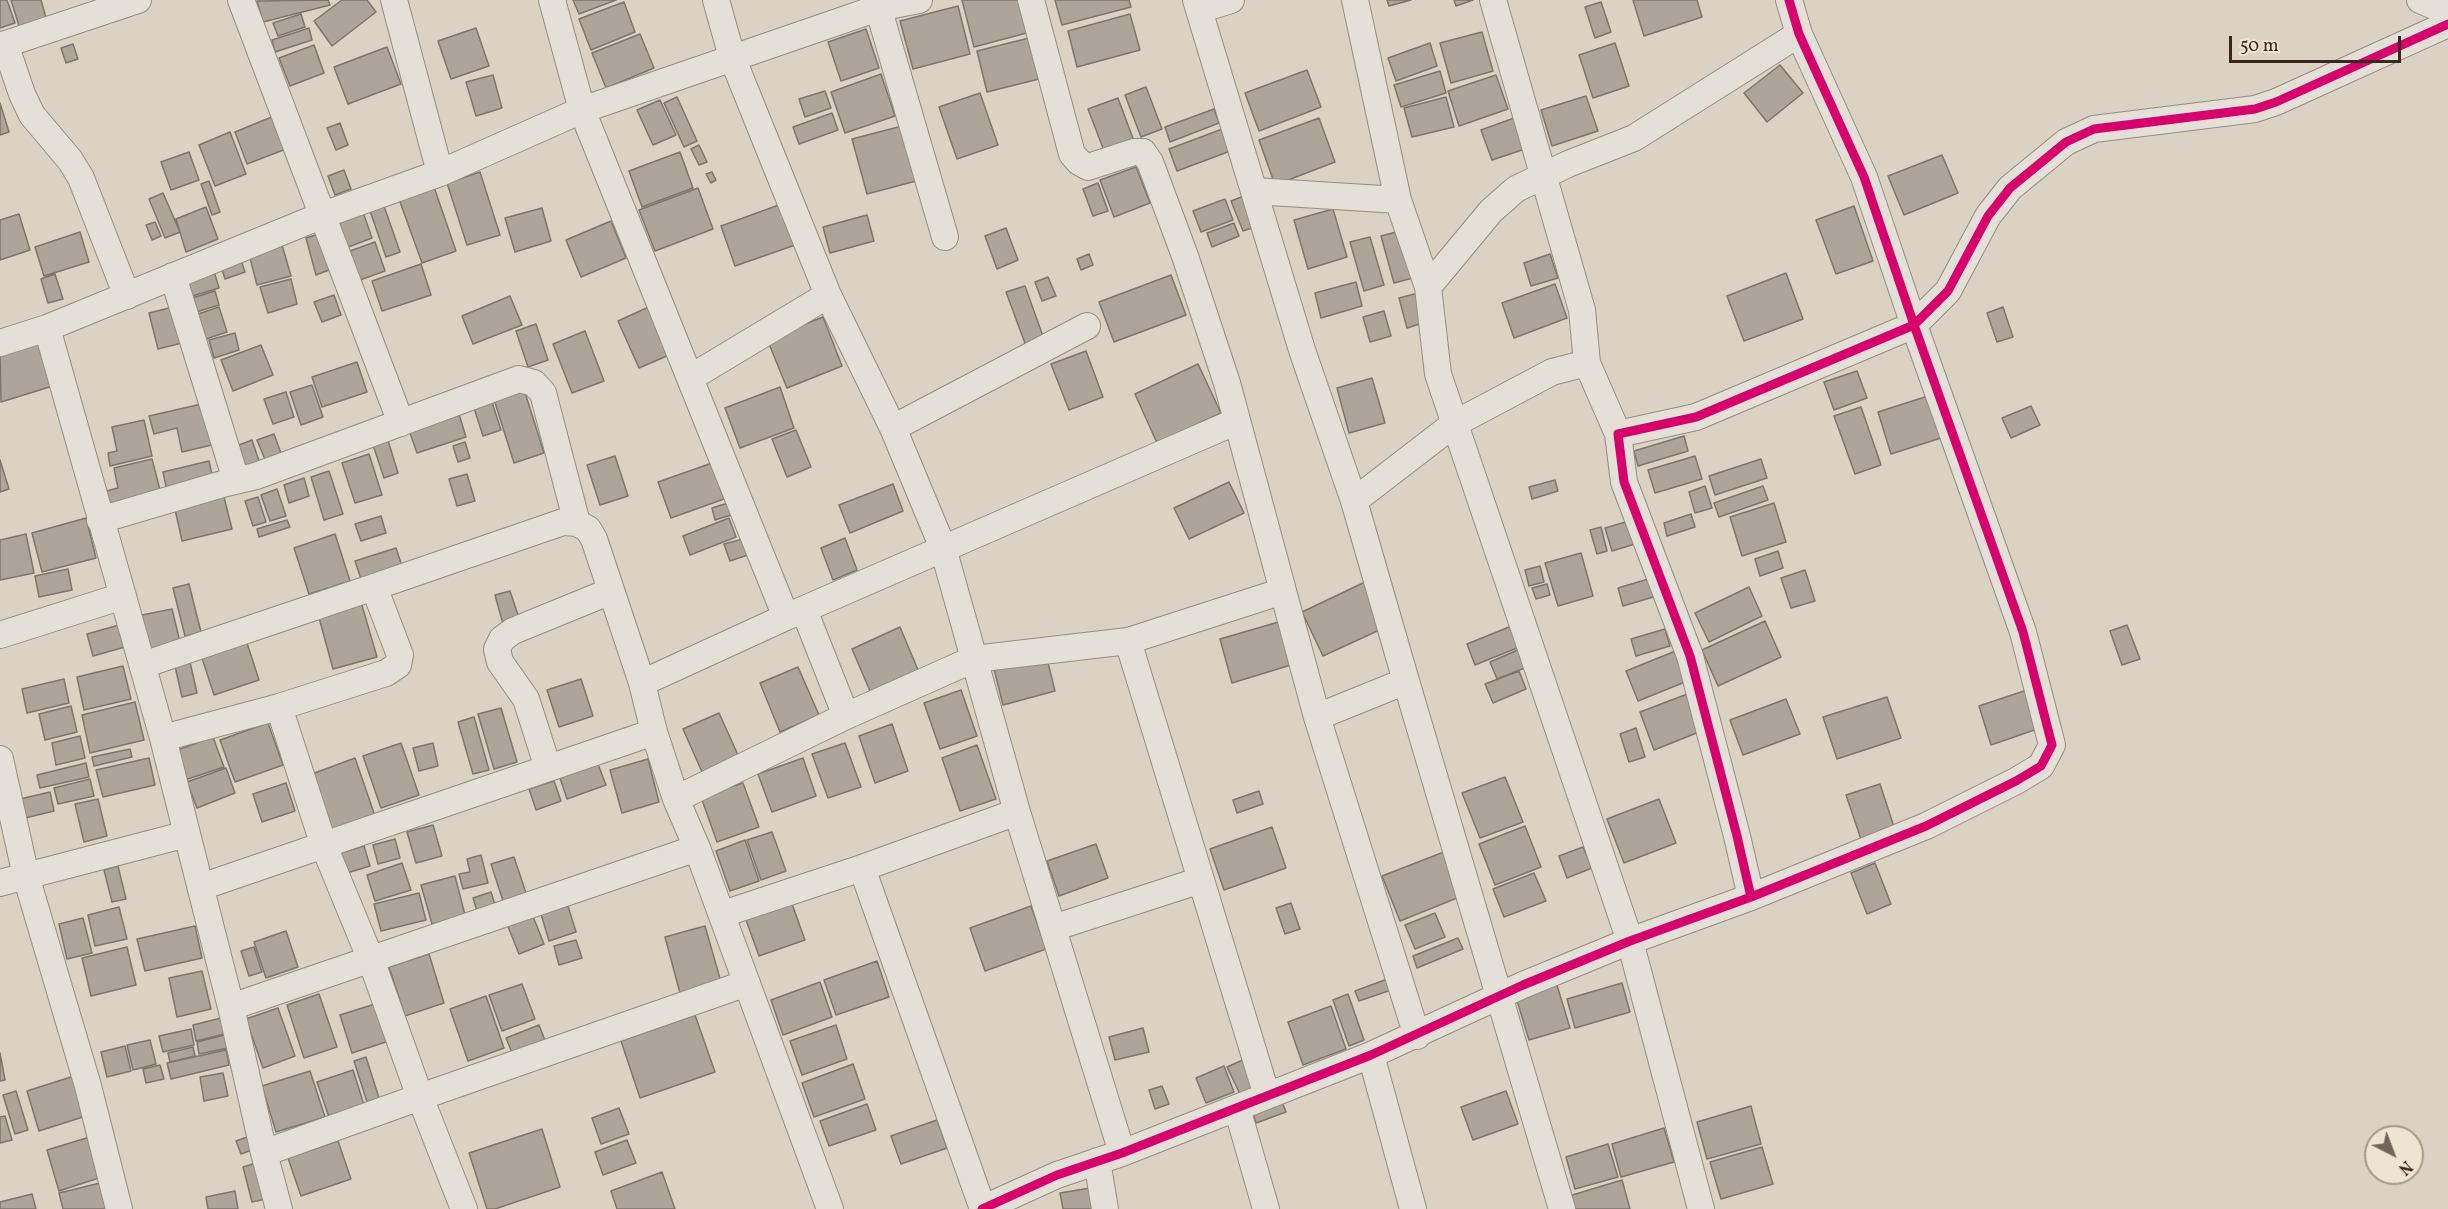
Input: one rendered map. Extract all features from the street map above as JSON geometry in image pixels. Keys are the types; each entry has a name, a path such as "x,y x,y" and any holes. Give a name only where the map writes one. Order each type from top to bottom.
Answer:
{"street":[{"path":"126,296 81,178 70,160 32,115 3,45 138,0"},
{"path":"241,0 401,423"},
{"path":"394,0 440,173"},
{"path":"552,0 582,110 701,410 795,614 846,716"},
{"path":"716,0 732,57 828,295 893,428 943,548 1017,812 1122,1153"},
{"path":"0,344 47,328 323,215 440,173 582,110 877,4 919,0"},
{"path":"1031,0 1072,154 1088,167 1134,152 1143,152 1150,162 1185,255 1227,383 1235,422 1317,717 1417,1036"},
{"path":"1231,0 1198,5 1302,350 1353,501 1562,1209"},
{"path":"1355,0 1398,200 1428,287 1438,374 1630,941 1701,1209"},
{"path":"1494,0 1582,310 1587,363 1617,434 1624,482 1690,656 1751,897"},
{"path":"862,868 982,1209 1057,1175 1122,1153 1417,1036 1522,985 1630,941 1751,897 1926,826 2041,766 2052,745 2023,632 1864,177 1799,34 1789,0"},
{"path":"2420,0 2448,12"},
{"path":"877,4 945,237"},
{"path":"1617,434 1696,417 1914,325 1948,291 1988,216 2010,188 2066,141 2094,129 2255,109 2276,102 2448,24"},
{"path":"1428,287 1491,211 1516,189 1634,138 1799,34"},
{"path":"1254,191 1398,200"},
{"path":"173,276 236,480"},
{"path":"690,378 828,295"},
{"path":"893,428 1087,326"},
{"path":"47,328 164,738 279,1209"},
{"path":"1353,501 1454,424 1552,372 1587,363"},
{"path":"100,520 256,476 519,379 534,383 543,393 577,523"},
{"path":"642,683 943,548 1235,422"},
{"path":"143,665 563,522 577,523 588,529 594,539 642,683 654,732 676,799 723,914 830,1209"},
{"path":"164,738 279,707 386,673 398,665 400,654 374,586"},
{"path":"548,768 526,699 500,662 496,649 502,639 513,631 611,591"},
{"path":"676,799 846,716 974,658 1128,640 1283,591"},
{"path":"0,635 123,596"},
{"path":"1128,640 1268,1096"},
{"path":"1317,717 1406,681"},
{"path":"279,707 324,846 371,960 420,1097 464,1209"},
{"path":"201,887 654,732"},
{"path":"0,759 26,876 88,1086 119,1209"},
{"path":"723,914 862,868 1017,812"},
{"path":"0,883 187,834"},
{"path":"231,1007 697,848"},
{"path":"1053,928 1202,880"},
{"path":"264,1153 747,983"},
{"path":"1371,1055 1413,1209"},
{"path":"1236,1108 1266,1209"},
{"path":"1097,1161 1105,1209"}],"building":[{"path":"0,0 7,0 15,23 0,28"},
{"path":"11,0 41,0 46,18 19,26"},
{"path":"328,0 330,5 263,22 257,1"},
{"path":"342,0 367,0 376,12 332,46 314,21"},
{"path":"573,0 616,0 579,14"},
{"path":"962,0 1025,0 1034,31 974,47"},
{"path":"1055,0 1129,0 1131,7 1062,25"},
{"path":"1387,0 1411,0 1389,6"},
{"path":"1454,0 1473,0 1456,6"},
{"path":"1633,0 1697,0 1702,17 1644,36"},
{"path":"624,2 635,32 591,50 579,19"},
{"path":"1601,2 1611,32 1595,38 1585,7"},
{"path":"958,6 970,54 913,69 900,21"},
{"path":"301,14 305,27 278,36 273,23"},
{"path":"1130,14 1140,50 1077,67 1068,31"},
{"path":"309,28 312,40 275,52 272,40"},
{"path":"476,28 489,66 451,79 438,41"},
{"path":"866,29 879,68 841,81 828,42"},
{"path":"1482,32 1493,71 1451,83 1440,43"},
{"path":"640,34 654,68 606,88 592,53"},
{"path":"1037,36 1047,77 987,92 977,51"},
{"path":"1430,43 1437,66 1396,81 1388,58"},
{"path":"1615,43 1629,86 1593,98 1579,55"},
{"path":"73,44 78,59 66,63 61,48"},
{"path":"314,45 324,73 290,86 279,58"},
{"path":"387,47 401,84 348,104 334,67"},
{"path":"1780,65 1803,93 1767,122 1744,93"},
{"path":"1307,70 1321,107 1259,131 1245,93"},
{"path":"1440,71 1446,93 1401,107 1394,85"},
{"path":"881,74 895,116 845,133 831,92"},
{"path":"493,75 502,108 476,116 466,82"},
{"path":"1496,75 1508,109 1459,126 1448,91"},
{"path":"1146,87 1162,129 1141,137 1125,95"},
{"path":"825,91 831,108 805,117 799,99"},
{"path":"980,93 998,145 957,159 939,107"},
{"path":"1586,96 1598,131 1552,146 1541,110"},
{"path":"677,97 697,141 684,147 664,103"},
{"path":"1446,97 1454,127 1412,137 1404,108"},
{"path":"1118,98 1135,144 1106,156 1088,109"},
{"path":"660,100 676,135 653,145 637,110"},
{"path":"0,103 9,132 0,135"},
{"path":"1214,109 1219,123 1170,142 1165,127"},
{"path":"832,113 838,130 799,144 793,127"},
{"path":"274,116 286,149 247,164 235,132"},
{"path":"1517,117 1528,148 1492,160 1481,130"},
{"path":"1319,118 1335,162 1275,185 1259,140"},
{"path":"340,123 348,145 336,150 327,128"},
{"path":"902,126 916,181 867,194 852,139"},
{"path":"1225,128 1233,150 1177,171 1169,149"},
{"path":"230,132 246,174 215,186 199,145"},
{"path":"699,145 707,162 699,165 691,149"},
{"path":"189,152 199,180 171,190 161,162"},
{"path":"680,152 693,188 642,207 629,171"},
{"path":"1942,155 1958,193 1904,215 1888,176"},
{"path":"1136,167 1150,203 1114,217 1100,180"},
{"path":"344,170 351,189 335,195 328,176"},
{"path":"480,172 500,235 467,245 447,183"},
{"path":"712,172 716,180 711,183 706,174"},
{"path":"209,181 220,212 212,215 201,184"},
{"path":"1098,183 1108,211 1093,216 1083,189"},
{"path":"434,187 456,251 422,263 399,199"},
{"path":"698,188 713,229 655,251 639,210"},
{"path":"163,193 180,232 165,238 149,199"},
{"path":"1244,196 1255,227 1243,231 1231,201"},
{"path":"1225,199 1233,220 1201,232 1193,211"},
{"path":"787,202 801,243 735,266 721,226"},
{"path":"384,206 400,252 386,257 370,211"},
{"path":"1854,206 1873,261 1836,274 1816,220"},
{"path":"206,207 218,239 186,252 176,219"},
{"path":"542,208 551,241 515,252 505,218"},
{"path":"1333,209 1347,257 1308,269 1294,220"},
{"path":"363,212 372,238 343,249 334,222"},
{"path":"19,214 30,250 0,260 0,220"},
{"path":"867,215 874,241 830,253 823,227"},
{"path":"611,221 626,258 581,277 566,240"},
{"path":"155,222 161,236 152,240 146,225"},
{"path":"1234,223 1239,236 1212,247 1207,233"},
{"path":"1006,228 1018,260 997,269 985,236"},
{"path":"1400,231 1413,278 1394,283 1381,236"},
{"path":"80,232 89,262 44,276 35,247"},
{"path":"319,234 329,270 316,275 306,238"},
{"path":"1370,237 1384,285 1364,291 1350,242"},
{"path":"375,242 385,271 360,280 350,251"},
{"path":"282,245 291,276 257,285 249,254"},
{"path":"1089,254 1093,265 1081,270 1077,259"},
{"path":"1550,254 1558,278 1531,286 1524,263"},
{"path":"241,260 245,272 225,279 221,266"},
{"path":"421,264 431,295 382,311 372,281"},
{"path":"214,271 219,288 189,297 184,280"},
{"path":"1786,273 1803,319 1744,341 1727,296"},
{"path":"55,274 63,299 48,303 41,279"},
{"path":"1171,275 1186,315 1114,342 1099,302"},
{"path":"1048,277 1056,296 1042,301 1035,282"},
{"path":"291,279 297,304 268,313 260,287"},
{"path":"1356,282 1362,306 1321,318 1315,293"},
{"path":"1555,284 1567,318 1514,338 1502,303"},
{"path":"1025,286 1044,339 1026,346 1006,292"},
{"path":"215,291 219,305 193,313 189,299"},
{"path":"1418,293 1426,322 1407,328 1399,298"},
{"path":"334,295 341,315 322,322 314,302"},
{"path":"510,296 522,325 473,344 462,316"},
{"path":"653,305 674,353 639,368 618,321"},
{"path":"173,307 182,343 158,349 149,313"},
{"path":"219,307 227,332 200,341 192,316"},
{"path":"2003,307 2013,337 1997,342 1987,313"},
{"path":"1384,311 1391,336 1370,342 1363,317"},
{"path":"823,317 842,366 787,388 767,339"},
{"path":"536,324 548,360 528,367 516,331"},
{"path":"585,331 604,381 572,393 553,344"},
{"path":"235,333 239,350 214,358 209,340"},
{"path":"42,340 56,385 1,402 0,353"},
{"path":"261,345 273,375 233,391 221,360"},
{"path":"1086,351 1103,397 1069,410 1051,364"},
{"path":"357,362 367,392 322,407 312,377"},
{"path":"1198,364 1221,413 1157,443 1135,394"},
{"path":"1857,371 1867,398 1834,410 1824,382"},
{"path":"1372,378 1385,423 1349,433 1337,388"},
{"path":"522,383 544,453 514,463 492,393"},
{"path":"312,385 323,417 301,425 290,392"},
{"path":"780,387 794,428 740,448 725,408"},
{"path":"286,392 294,417 273,424 264,399"},
{"path":"1928,396 1941,438 1891,454 1878,412"},
{"path":"491,399 501,430 483,436 473,405"},
{"path":"206,403 216,444 182,452 177,428 154,434 149,416"},
{"path":"2031,406 2040,425 2011,438 2002,418"},
{"path":"1861,407 1881,465 1855,474 1834,416"},
{"path":"459,414 466,437 417,453 409,430"},
{"path":"144,420 152,456 110,466 108,453 117,451 112,427"},
{"path":"796,430 811,467 787,477 772,439"},
{"path":"274,434 282,456 266,462 257,440"},
{"path":"1684,436 1688,451 1638,466 1634,451"},
{"path":"387,437 398,473 384,478 372,442"},
{"path":"252,440 261,467 241,474 231,448"},
{"path":"465,442 470,458 458,462 453,446"},
{"path":"369,454 382,495 355,503 342,463"},
{"path":"615,456 628,496 600,505 587,465"},
{"path":"1695,456 1702,479 1655,493 1648,470"},
{"path":"152,459 161,494 109,507 106,491 118,488 114,468"},
{"path":"1761,459 1767,478 1715,495 1709,476"},
{"path":"0,460 9,489 0,492"},
{"path":"209,461 213,480 167,491 163,472"},
{"path":"712,463 724,499 671,518 658,482"},
{"path":"329,471 343,514 324,520 311,477"},
{"path":"467,474 475,501 457,506 449,479"},
{"path":"304,478 309,496 289,503 284,485"},
{"path":"1555,480 1558,491 1532,499 1529,487"},
{"path":"1229,482 1244,513 1189,539 1174,508"},
{"path":"893,484 903,511 850,533 839,505"},
{"path":"1705,486 1712,508 1695,513 1689,492"},
{"path":"1763,486 1768,500 1719,517 1714,503"},
{"path":"222,489 232,529 182,541 173,500"},
{"path":"277,489 286,516 270,521 261,495"},
{"path":"258,497 266,522 253,526 245,501"},
{"path":"728,503 731,515 715,520 712,508"},
{"path":"1774,503 1786,542 1742,556 1730,517"},
{"path":"1691,514 1695,527 1667,536 1664,523"},
{"path":"381,516 386,533 361,541 355,524"},
{"path":"86,518 96,558 42,572 32,533"},
{"path":"729,518 736,537 690,555 683,536"},
{"path":"287,520 290,527 259,537 257,529"},
{"path":"1629,521 1635,544 1612,551 1605,528"},
{"path":"1601,527 1607,551 1597,554 1590,530"},
{"path":"26,534 34,573 0,580 0,540"},
{"path":"335,534 350,581 309,594 294,548"},
{"path":"845,538 857,570 833,580 821,548"},
{"path":"743,539 748,555 730,561 724,544"},
{"path":"396,548 402,566 361,579 355,561"},
{"path":"1778,551 1783,568 1760,576 1755,559"},
{"path":"1581,553 1593,596 1558,606 1545,563"},
{"path":"1540,566 1544,582 1529,586 1525,570"},
{"path":"68,569 72,590 39,597 35,576"},
{"path":"1805,570 1815,601 1791,608 1781,578"},
{"path":"1655,577 1660,595 1623,606 1618,588"},
{"path":"1365,582 1386,627 1323,656 1302,612"},
{"path":"189,584 201,632 185,636 173,588"},
{"path":"1547,584 1550,595 1536,599 1532,588"},
{"path":"1749,587 1762,616 1709,642 1695,613"},
{"path":"510,591 519,618 503,624 495,595"},
{"path":"361,602 377,657 333,669 318,614"},
{"path":"172,609 180,642 149,649 142,615"},
{"path":"1282,621 1294,664 1232,683 1220,639"},
{"path":"1765,621 1781,657 1718,686 1702,650"},
{"path":"119,625 125,647 93,656 87,634"},
{"path":"1514,625 1522,646 1475,665 1467,644"},
{"path":"2127,625 2140,659 2122,665 2110,631"},
{"path":"900,627 918,670 870,691 852,649"},
{"path":"1665,629 1670,646 1636,656 1631,639"},
{"path":"246,640 259,680 214,695 201,655"},
{"path":"1520,649 1527,667 1497,679 1490,662"},
{"path":"1678,650 1690,680 1638,701 1626,671"},
{"path":"1045,651 1055,691 1003,705 993,665"},
{"path":"190,662 197,693 182,697 175,666"},
{"path":"123,666 131,699 84,710 77,677"},
{"path":"798,667 819,715 780,732 760,683"},
{"path":"1519,671 1526,689 1493,703 1485,684"},
{"path":"64,679 69,703 27,713 22,689"},
{"path":"581,679 593,716 559,727 547,690"},
{"path":"2030,689 2043,727 1991,745 1979,706"},
{"path":"961,690 977,736 940,749 924,703"},
{"path":"1690,693 1704,730 1654,750 1640,712"},
{"path":"1887,697 1901,738 1837,759 1823,717"},
{"path":"1786,699 1800,734 1743,755 1730,720"},
{"path":"135,702 144,740 90,753 82,715"},
{"path":"71,706 77,732 45,740 39,714"},
{"path":"501,708 517,762 494,769 478,714"},
{"path":"719,713 738,755 702,772 683,729"},
{"path":"474,717 489,770 473,774 458,722"},
{"path":"268,723 283,765 235,782 220,740"},
{"path":"892,724 908,771 875,783 859,736"},
{"path":"1636,728 1645,757 1629,762 1620,734"},
{"path":"80,736 85,758 56,765 52,743"},
{"path":"213,737 224,767 185,780 175,751"},
{"path":"401,743 419,795 381,808 363,756"},
{"path":"433,743 438,766 419,771 413,748"},
{"path":"845,743 861,787 828,798 812,754"},
{"path":"977,745 996,799 960,811 942,758"},
{"path":"130,749 132,757 94,766 92,757"},
{"path":"149,758 155,785 103,797 96,770"},
{"path":"355,758 375,816 333,832 312,774"},
{"path":"803,758 816,796 772,812 758,774"},
{"path":"596,759 606,785 567,799 558,772"},
{"path":"648,759 659,802 622,813 610,770"},
{"path":"86,763 89,777 40,788 37,775"},
{"path":"226,768 235,793 197,808 187,782"},
{"path":"1505,777 1523,822 1480,838 1462,793"},
{"path":"90,779 94,796 58,804 54,788"},
{"path":"554,781 561,801 536,810 529,789"},
{"path":"286,783 295,811 262,822 253,794"},
{"path":"743,783 759,827 717,842 701,797"},
{"path":"1880,784 1896,833 1863,845 1846,795"},
{"path":"1259,791 1263,804 1237,813 1233,800"},
{"path":"50,792 54,811 25,818 20,799"},
{"path":"98,799 107,836 84,842 75,804"},
{"path":"1659,799 1676,843 1624,863 1607,819"},
{"path":"433,825 442,856 416,863 407,832"},
{"path":"1525,826 1541,867 1495,885 1479,844"},
{"path":"1272,827 1286,868 1224,890 1210,849"},
{"path":"772,832 786,871 761,880 747,840"},
{"path":"395,839 400,858 378,864 373,845"},
{"path":"745,840 759,881 730,891 716,851"},
{"path":"1096,844 1108,878 1059,896 1047,861"},
{"path":"364,846 370,866 347,873 340,853"},
{"path":"1583,847 1592,868 1567,878 1559,856"},
{"path":"1449,850 1467,894 1400,921 1382,876"},
{"path":"481,855 488,883 463,889 459,874 470,872 467,859"},
{"path":"514,857 527,896 504,904 491,864"},
{"path":"402,863 411,890 375,901 367,875"},
{"path":"1875,863 1891,904 1867,914 1851,873"},
{"path":"118,866 126,899 112,902 104,870"},
{"path":"1534,873 1546,901 1504,917 1493,889"},
{"path":"455,876 465,915 432,924 421,885"},
{"path":"491,892 496,908 478,914 473,898"},
{"path":"419,893 426,920 381,931 374,904"},
{"path":"1291,903 1300,929 1285,934 1276,908"},
{"path":"792,904 805,940 759,956 746,920"},
{"path":"568,906 576,932 549,941 541,914"},
{"path":"1031,906 1046,949 985,971 970,928"},
{"path":"119,907 127,939 95,946 88,915"},
{"path":"1435,913 1445,937 1415,949 1405,925"},
{"path":"532,914 544,944 519,954 507,924"},
{"path":"83,918 92,953 67,959 59,924"},
{"path":"195,926 202,958 145,971 137,939"},
{"path":"705,926 721,982 680,993 665,937"},
{"path":"286,931 298,967 266,978 254,942"},
{"path":"1458,938 1463,949 1417,968 1413,956"},
{"path":"576,940 582,958 559,965 554,946"},
{"path":"127,947 136,985 91,996 82,958"},
{"path":"254,947 262,972 249,976 241,951"},
{"path":"429,954 444,1003 405,1016 389,967"},
{"path":"877,961 889,997 836,1015 824,980"},
{"path":"202,971 211,1009 177,1017 169,978"},
{"path":"1390,978 1394,989 1359,1001 1355,991"},
{"path":"820,982 832,1017 783,1035 771,1000"},
{"path":"1556,982 1570,1028 1529,1040 1515,994"},
{"path":"1622,983 1630,1012 1575,1028 1567,999"},
{"path":"522,984 535,1019 502,1031 489,995"},
{"path":"319,994 337,1047 304,1058 287,1005"},
{"path":"1348,994 1364,1040 1349,1046 1333,1000"},
{"path":"486,996 504,1048 468,1061 450,1009"},
{"path":"375,1004 386,1042 352,1053 340,1015"},
{"path":"1331,1006 1346,1049 1303,1065 1288,1022"},
{"path":"278,1008 295,1056 263,1068 246,1019"},
{"path":"695,1015 715,1072 640,1098 621,1041"},
{"path":"221,1018 224,1034 196,1041 193,1025"},
{"path":"539,1025 546,1043 513,1055 506,1038"},
{"path":"836,1025 847,1059 802,1075 790,1041"},
{"path":"1143,1028 1149,1052 1115,1060 1109,1037"},
{"path":"191,1029 194,1045 163,1052 159,1036"},
{"path":"225,1035 228,1048 199,1054 197,1042"},
{"path":"150,1040 156,1064 133,1070 127,1045"},
{"path":"125,1046 131,1071 107,1077 101,1052"},
{"path":"193,1047 195,1056 170,1062 168,1053"},
{"path":"226,1050 229,1065 171,1079 167,1063"},
{"path":"0,1053 5,1080 0,1081"},
{"path":"366,1057 379,1098 367,1102 354,1061"},
{"path":"1245,1059 1258,1085 1240,1094 1227,1067"},
{"path":"853,1064 865,1099 814,1117 802,1083"},
{"path":"160,1065 164,1079 146,1083 143,1069"},
{"path":"1224,1066 1234,1092 1206,1103 1196,1078"},
{"path":"353,1070 364,1105 329,1117 317,1082"},
{"path":"310,1071 325,1117 276,1132 262,1086"},
{"path":"223,1073 228,1096 204,1101 200,1077"},
{"path":"74,1076 86,1116 39,1131 27,1091"},
{"path":"1162,1086 1169,1104 1155,1109 1149,1090"},
{"path":"16,1091 28,1130 15,1134 3,1095"},
{"path":"1506,1091 1518,1124 1473,1140 1461,1107"},
{"path":"1282,1102 1286,1112 1256,1123 1253,1113"},
{"path":"867,1104 876,1130 829,1146 820,1121"},
{"path":"1751,1106 1761,1144 1707,1159 1697,1122"},
{"path":"619,1108 629,1134 601,1144 592,1118"},
{"path":"5,1116 12,1140 0,1143 0,1117"},
{"path":"937,1120 947,1148 901,1164 891,1136"},
{"path":"1664,1128 1674,1162 1621,1177 1612,1144"},
{"path":"542,1129 560,1187 495,1209 487,1209 469,1153"},
{"path":"93,1136 105,1176 59,1191 47,1150"},
{"path":"247,1137 252,1150 241,1154 236,1141"},
{"path":"627,1140 636,1163 603,1175 595,1152"},
{"path":"338,1141 351,1179 301,1196 288,1158"},
{"path":"1608,1144 1618,1177 1575,1189 1566,1157"},
{"path":"1762,1147 1773,1184 1721,1199 1710,1162"},
{"path":"256,1163 266,1199 252,1202 243,1167"},
{"path":"662,1172 675,1209 617,1209 611,1191"},
{"path":"1622,1180 1630,1209 1573,1209 1569,1196"},
{"path":"100,1183 106,1209 63,1209 59,1193"},
{"path":"1096,1187 1099,1209 1063,1209 1060,1193"},
{"path":"235,1191 238,1209 208,1209 206,1197"},
{"path":"32,1194 36,1209 0,1209 0,1202"}],"cycle path":[{"path":"982,1209 1057,1175 1122,1153 1371,1055 1523,985 1630,941 1751,897 1690,656 1624,482 1618,434 1696,417 1914,325 1864,177 1799,34 1789,0"},
{"path":"1751,897 1926,826 2016,781 2041,766 2052,745 2023,632 1914,325 1948,291 1988,216 2010,188 2066,142 2094,129 2255,109 2276,102 2448,24"}]}
